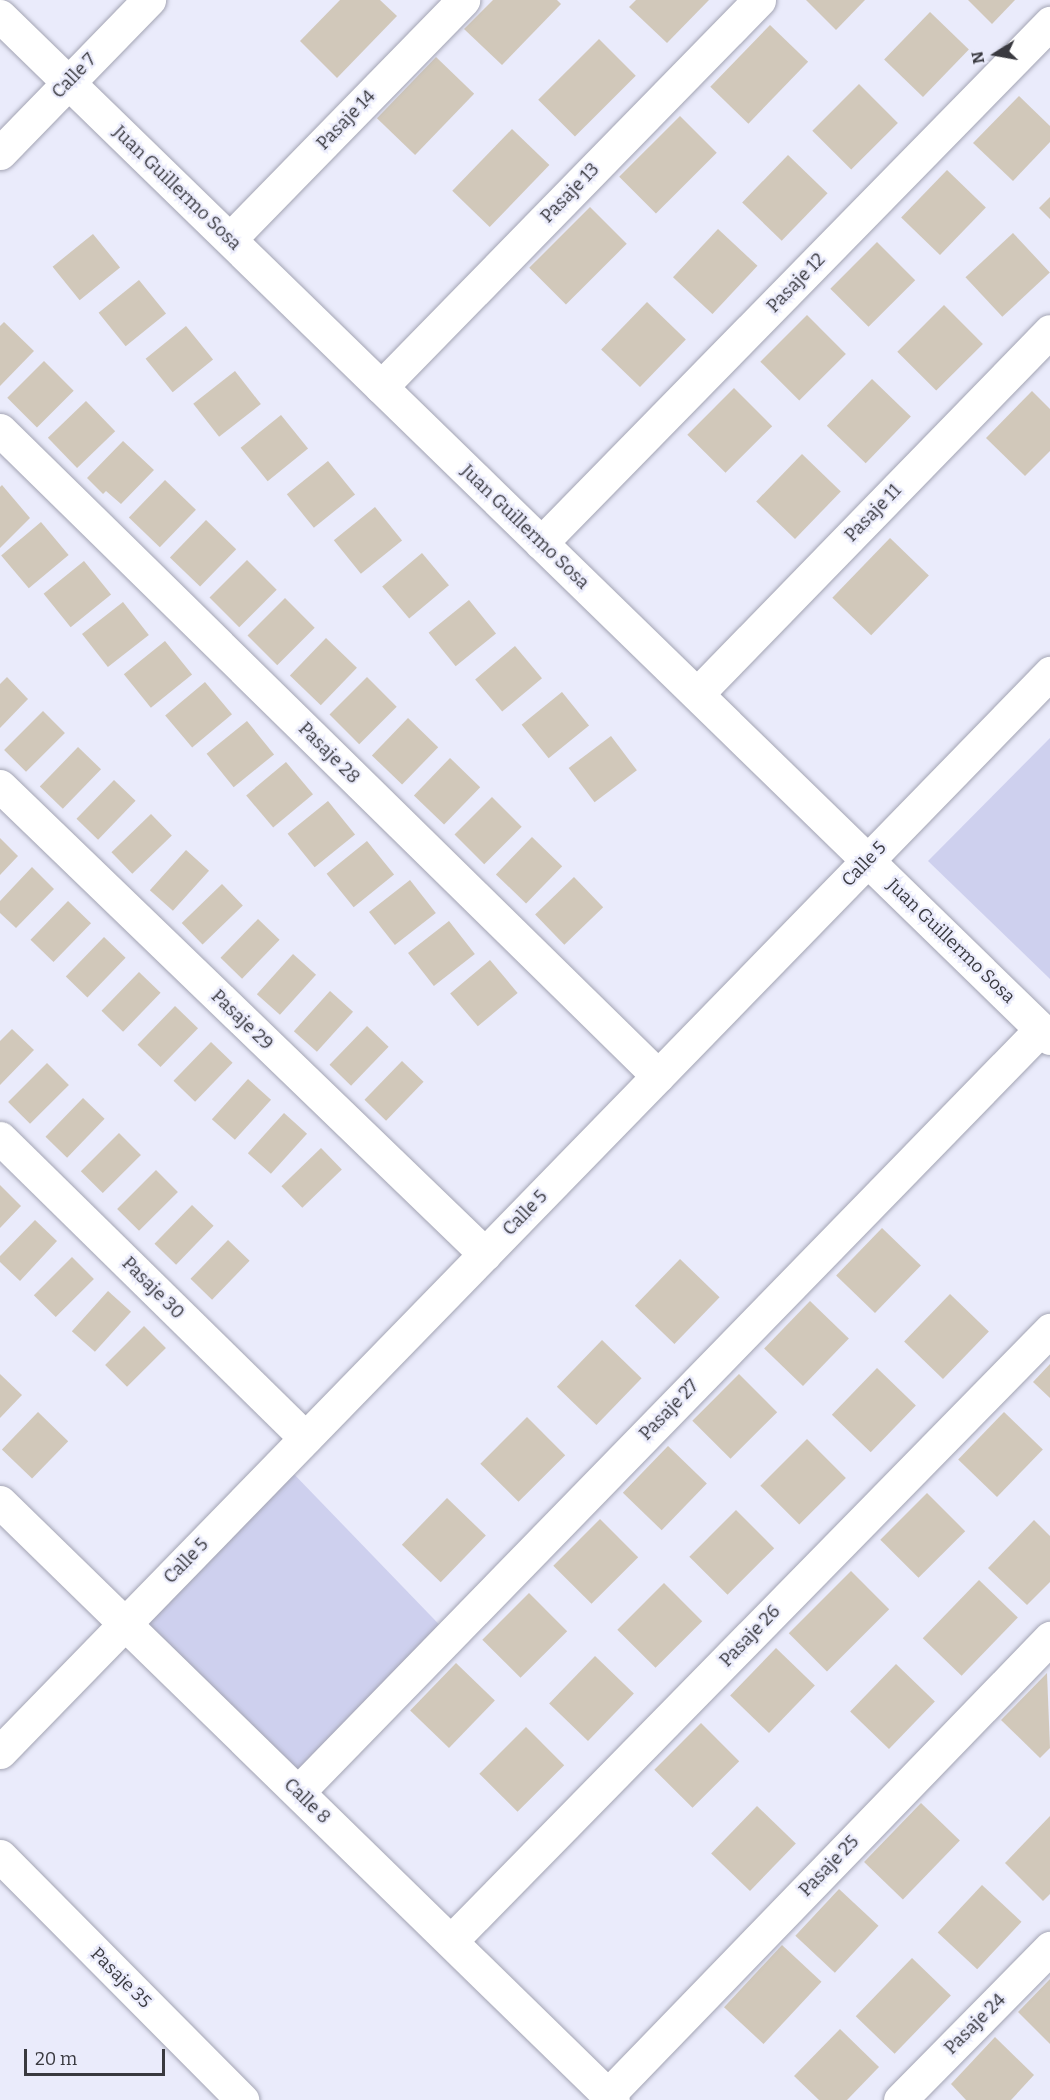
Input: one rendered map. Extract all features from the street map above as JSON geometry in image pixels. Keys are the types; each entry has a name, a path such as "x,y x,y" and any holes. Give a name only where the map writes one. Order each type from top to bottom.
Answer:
{"street":[{"name":"Calle 7","path":"0,153 148,0"},
{"name":"Pasaje 14","path":"230,239 463,0"},
{"name":"Pasaje 13","path":"381,387 759,0"},
{"name":"Juan Guillermo Sosa","path":"0,16 1045,1033"},
{"name":"Pasaje 12","path":"541,543 1050,23"},
{"name":"Pasaje 11","path":"697,694 1050,331"},
{"name":"Pasaje 28","path":"0,429 658,1076"},
{"name":"Calle 5","path":"0,1752 1050,673"},
{"name":"Pasaje 29","path":"0,786 485,1254"},
{"name":"Pasaje 27","path":"298,1792 1045,1033"},
{"name":"Pasaje 30","path":"0,1138 305,1438"},
{"name":"Pasaje 26","path":"451,1941 1050,1330"},
{"name":"Calle 8","path":"0,1502 610,2097"},
{"name":"Pasaje 25","path":"610,2097 1050,1638"},
{"name":"Pasaje 35","path":"0,1856 242,2100"},
{"name":"Pasaje 24","path":"900,2100 1050,1948"}],"shaded area":[{"path":"1050,738 1050,979 928,861"},
{"path":"290,1470 444,1629 292,1776 138,1617"}],"building":[{"path":"340,0 380,0 397,16 337,78 300,41"},
{"path":"493,0 557,0 561,4 502,65 464,29"},
{"path":"636,0 709,0 667,43 629,7"},
{"path":"806,0 865,0 836,30"},
{"path":"968,0 1015,0 992,24"},
{"path":"930,12 969,50 923,97 884,59"},
{"path":"770,25 808,62 748,124 710,87"},
{"path":"599,39 636,76 575,137 538,100"},
{"path":"436,57 474,94 415,155 377,118"},
{"path":"859,84 898,123 851,170 812,131"},
{"path":"1019,96 1050,126 1050,142 1013,181 973,143"},
{"path":"680,116 717,153 656,214 619,177"},
{"path":"512,129 549,165 490,227 452,191"},
{"path":"788,155 828,193 782,241 742,202"},
{"path":"947,170 986,208 940,255 901,217"},
{"path":"1050,197 1050,219 1039,208"},
{"path":"590,207 627,244 566,305 529,268"},
{"path":"718,229 757,266 712,314 673,277"},
{"path":"1013,233 1050,272 1002,317 965,277"},
{"path":"93,234 120,267 80,300 53,267"},
{"path":"877,242 915,280 869,327 830,289"},
{"path":"139,280 166,313 126,346 99,313"},
{"path":"647,302 686,340 640,387 601,349"},
{"path":"944,305 983,344 936,391 897,352"},
{"path":"807,315 846,354 799,401 760,362"},
{"path":"4,322 34,351 0,386 0,326"},
{"path":"186,326 213,359 173,392 146,359"},
{"path":"44,361 74,391 37,427 7,398"},
{"path":"235,371 261,404 219,437 193,404"},
{"path":"872,379 911,417 866,463 827,426"},
{"path":"734,388 772,426 726,473 687,435"},
{"path":"1032,391 1050,409 1050,451 1025,476 986,438"},
{"path":"86,401 115,431 77,468 48,438"},
{"path":"281,415 308,448 268,481 241,448"},
{"path":"123,441 154,470 121,504 106,491 103,494 87,478"},
{"path":"802,454 841,492 795,539 756,501"},
{"path":"328,461 355,494 314,528 287,494"},
{"path":"165,480 196,510 160,547 129,517"},
{"path":"2,485 30,518 0,548 0,487"},
{"path":"375,507 402,540 361,574 334,540"},
{"path":"206,520 236,549 200,587 170,557"},
{"path":"41,522 69,555 29,588 1,555"},
{"path":"890,538 929,576 871,635 832,598"},
{"path":"422,553 449,585 409,619 382,586"},
{"path":"247,560 277,590 239,627 210,597"},
{"path":"84,561 111,594 71,627 44,594"},
{"path":"285,598 315,628 277,665 248,635"},
{"path":"469,600 496,633 456,666 429,633"},
{"path":"123,602 149,635 108,667 82,634"},
{"path":"326,638 357,668 321,705 290,675"},
{"path":"165,641 192,674 151,708 124,674"},
{"path":"515,646 542,678 502,712 475,679"},
{"path":"7,677 28,699 0,728 0,684"},
{"path":"367,677 397,707 359,744 330,714"},
{"path":"205,682 232,714 192,748 165,715"},
{"path":"562,692 589,725 549,758 522,725"},
{"path":"43,711 65,733 26,772 4,750"},
{"path":"408,718 438,747 402,785 372,755"},
{"path":"247,721 274,754 234,787 207,754"},
{"path":"611,736 637,770 595,802 569,768"},
{"path":"78,747 101,769 63,809 40,787"},
{"path":"450,758 480,787 444,825 414,795"},
{"path":"286,762 313,794 273,828 246,795"},
{"path":"114,780 136,801 98,840 76,819"},
{"path":"492,797 522,827 484,864 455,834"},
{"path":"328,801 355,834 315,867 288,834"},
{"path":"151,814 172,836 132,874 111,852"},
{"path":"532,837 562,866 526,904 496,874"},
{"path":"0,838 18,856 0,875"},
{"path":"367,841 394,874 354,907 327,874"},
{"path":"186,850 209,871 173,911 150,890"},
{"path":"32,867 54,889 16,928 0,913 0,901"},
{"path":"574,877 603,907 564,945 535,915"},
{"path":"410,880 436,913 395,945 369,912"},
{"path":"222,884 243,906 203,944 182,923"},
{"path":"68,901 91,923 54,962 30,940"},
{"path":"258,919 280,940 242,979 220,958"},
{"path":"449,921 475,954 434,986 408,953"},
{"path":"104,937 126,958 87,997 66,977"},
{"path":"293,954 316,975 280,1015 257,994"},
{"path":"490,960 518,993 478,1026 450,993"},
{"path":"139,972 161,993 123,1032 101,1011"},
{"path":"330,991 353,1012 317,1052 294,1031"},
{"path":"175,1006 198,1028 161,1067 137,1045"},
{"path":"367,1026 389,1047 351,1086 329,1065"},
{"path":"12,1029 34,1050 0,1085 0,1041"},
{"path":"211,1042 233,1063 195,1102 173,1081"},
{"path":"402,1061 424,1082 386,1121 364,1100"},
{"path":"47,1063 69,1085 30,1124 8,1102"},
{"path":"248,1079 271,1100 235,1140 212,1119"},
{"path":"83,1098 105,1119 67,1158 45,1137"},
{"path":"284,1113 307,1134 271,1174 248,1153"},
{"path":"119,1133 141,1155 103,1193 81,1171"},
{"path":"321,1148 342,1170 302,1208 281,1186"},
{"path":"156,1170 178,1192 139,1231 117,1209"},
{"path":"0,1185 21,1206 0,1228"},
{"path":"192,1205 214,1226 176,1265 154,1244"},
{"path":"35,1220 57,1241 20,1281 0,1262 0,1256"},
{"path":"882,1228 921,1266 875,1313 836,1275"},
{"path":"228,1240 250,1261 212,1300 190,1279"},
{"path":"72,1257 94,1279 56,1317 34,1295"},
{"path":"680,1259 720,1297 674,1344 635,1306"},
{"path":"108,1291 131,1312 95,1352 72,1331"},
{"path":"950,1294 989,1332 943,1379 904,1341"},
{"path":"810,1301 849,1339 803,1386 764,1348"},
{"path":"144,1326 166,1348 127,1387 105,1365"},
{"path":"602,1340 642,1378 596,1425 557,1387"},
{"path":"1050,1364 1050,1398 1033,1382"},
{"path":"877,1368 916,1406 871,1452 832,1415"},
{"path":"0,1374 22,1395 0,1418"},
{"path":"739,1374 777,1412 731,1459 692,1421"},
{"path":"38,1412 68,1441 32,1479 2,1449"},
{"path":"1004,1412 1043,1450 997,1497 958,1459"},
{"path":"527,1417 565,1455 519,1502 480,1464"},
{"path":"807,1439 846,1478 799,1525 760,1486"},
{"path":"668,1446 707,1484 662,1530 623,1493"},
{"path":"927,1493 965,1531 919,1578 880,1540"},
{"path":"447,1498 486,1536 441,1582 402,1545"},
{"path":"736,1510 774,1548 728,1595 689,1557"},
{"path":"600,1519 638,1557 592,1604 553,1566"},
{"path":"1034,1520 1050,1536 1050,1582 1027,1605 988,1568"},
{"path":"851,1571 889,1609 827,1671 789,1633"},
{"path":"979,1580 1018,1618 962,1676 923,1638"},
{"path":"664,1583 702,1621 656,1668 617,1630"},
{"path":"529,1593 567,1631 521,1678 482,1640"},
{"path":"776,1648 815,1686 769,1733 730,1695"},
{"path":"595,1656 634,1694 588,1741 549,1703"},
{"path":"456,1663 495,1701 449,1748 410,1710"},
{"path":"896,1664 935,1702 889,1749 850,1711"},
{"path":"1047,1673 1050,1748 1040,1758 1001,1720"},
{"path":"701,1723 739,1761 693,1808 654,1770"},
{"path":"526,1727 564,1765 518,1812 479,1774"},
{"path":"921,1803 960,1841 903,1899 864,1862"},
{"path":"757,1806 796,1844 750,1891 711,1853"},
{"path":"1050,1816 1050,1894 1043,1901 1005,1863"},
{"path":"982,1885 1021,1922 977,1969 938,1933"},
{"path":"839,1889 878,1926 835,1973 795,1936"},
{"path":"782,1945 821,1982 764,2044 724,2007"},
{"path":"912,1958 951,1996 895,2054 856,2016"},
{"path":"1050,1979 1050,2044 1018,2012"},
{"path":"840,2029 879,2067 847,2100 819,2100 794,2076"},
{"path":"995,2037 1034,2075 1011,2100 966,2100 951,2084"}]}
